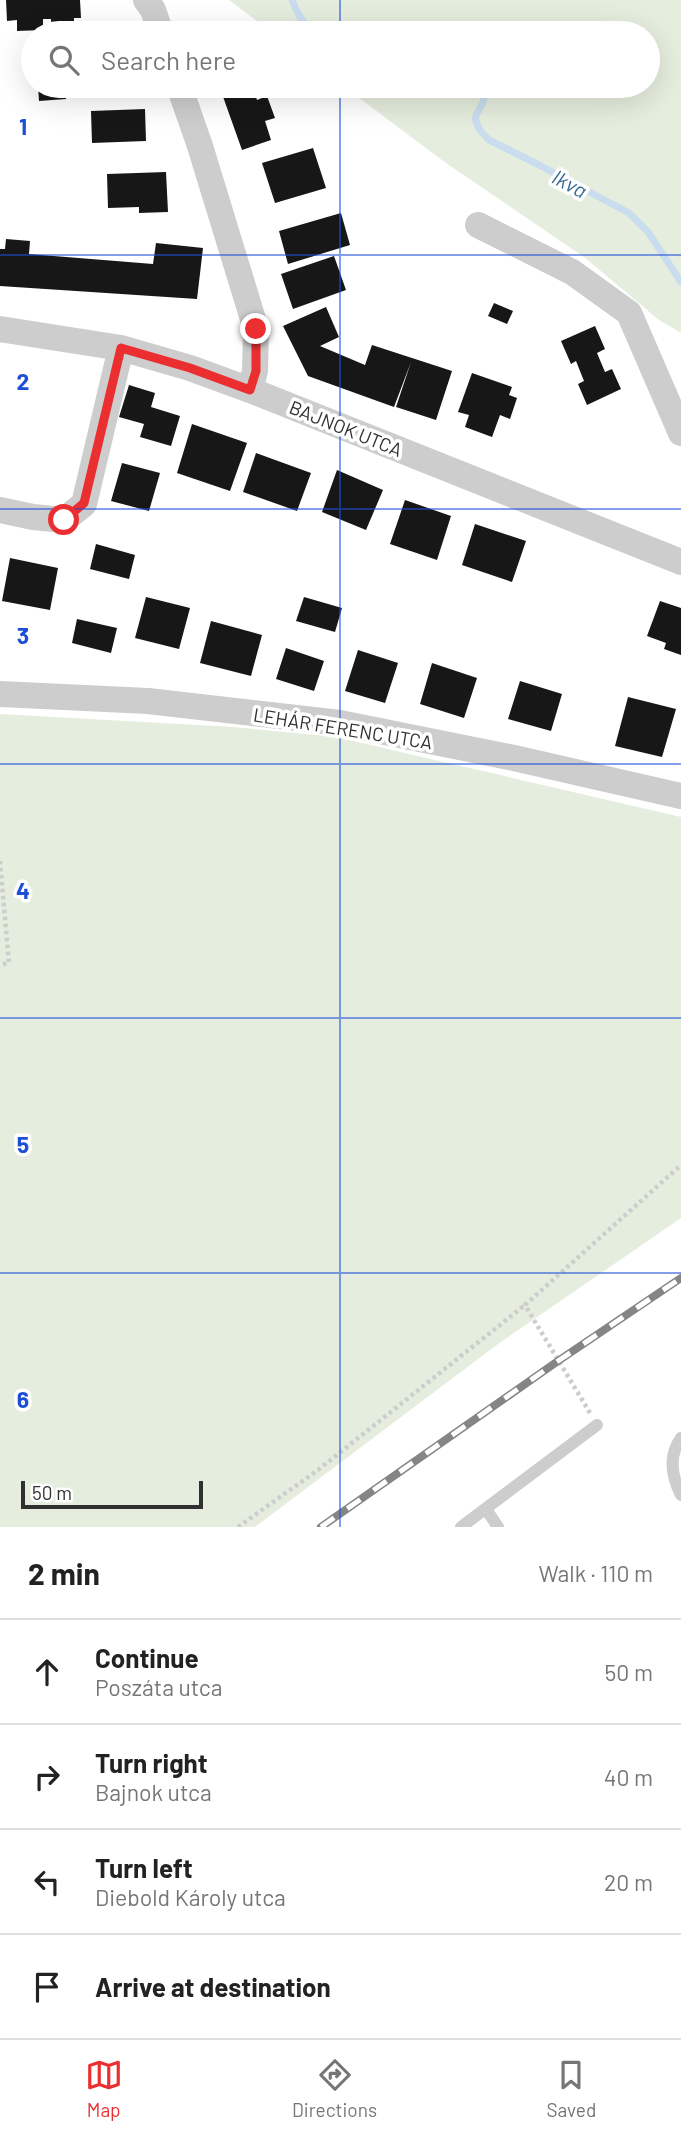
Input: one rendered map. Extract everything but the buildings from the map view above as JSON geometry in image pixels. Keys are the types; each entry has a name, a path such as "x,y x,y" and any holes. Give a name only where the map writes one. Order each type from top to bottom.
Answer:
{"street":[{"path":"146,0 157,21"},
{"path":"183,98 256,329 256,371 250,390"},
{"path":"478,225 572,272 629,313 681,433"},
{"name":"BAJNOK UTCA","path":"0,329 121,348 190,368 681,562"},
{"path":"0,510 64,520 84,503 121,348"},
{"name":"LEHÁR FERENC UTCA","path":"0,694 148,701 340,723 514,758 681,796"}],"lane":[{"path":"460,1527 597,1425"},
{"path":"681,1438 672,1461 673,1478 681,1495"},
{"path":"486,1509 498,1527"}],"path":[{"path":"0,861 9,963 0,965"},
{"path":"238,1527 318,1470 525,1305 681,1165"},
{"path":"525,1305 597,1425"}],"green space":[{"path":"229,0 681,0 681,333 659,320 584,257 446,163 359,98 660,98 660,21 257,21"},
{"path":"0,714 233,727 336,737 681,817 681,1218 498,1344 255,1527 0,1527"}],"waterway":[{"name":"Ikva","path":"292,0 303,21"},
{"name":"Ikva","path":"484,98 475,118 479,129 489,140 629,213 648,232 681,282"}],"railway":[{"path":"321,1527 681,1278"}],"route":[{"path":"64,520 84,503 121,348 190,368 250,390 256,371 256,329"}]}
